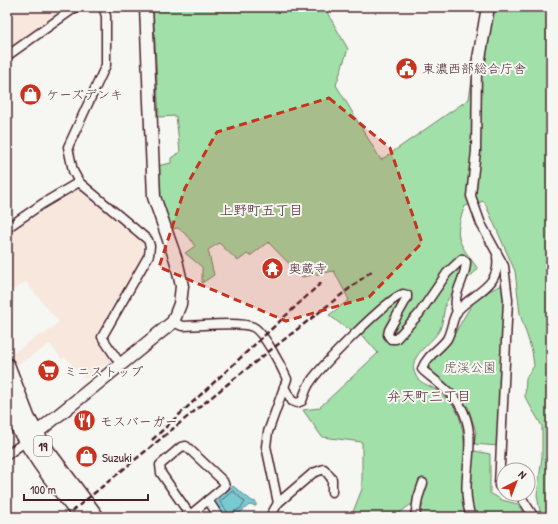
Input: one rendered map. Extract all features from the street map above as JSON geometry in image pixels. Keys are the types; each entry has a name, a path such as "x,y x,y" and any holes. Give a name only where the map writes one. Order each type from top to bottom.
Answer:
{"highway":[{"name":"19","path":"7,366 27,418 36,457 82,517"},
{"name":"19","path":"7,402 15,422 45,448 96,517"}],"street":[{"path":"7,56 76,7"},
{"path":"103,7 106,16 106,65 68,147 73,171 79,182 148,240 150,246 149,255 102,337 121,365"},
{"path":"7,455 173,322 180,304 182,286 176,260 154,197 146,7"},
{"path":"488,7 477,70 476,151 472,196 481,224 504,266 508,300 500,462"},
{"path":"7,228 42,204 79,182"},
{"path":"471,517 465,487 471,447 468,428 460,405 443,387 422,369 427,358 447,338 457,312 474,295 493,282 498,270 496,252"},
{"path":"284,387 292,401 297,403 302,401 308,385 328,362 391,302 403,294 407,295 407,298 389,330 388,336 392,339 396,339 419,314 447,273 462,259 466,262 466,269 454,303 457,312"},
{"path":"493,282 502,282 506,286"},
{"path":"173,322 182,326 245,324 255,328 280,364 287,379 268,432 266,446 278,503"},
{"path":"186,446 223,482 225,486 189,516 161,473 160,465 180,447 186,446"},
{"path":"273,516 278,503 313,473 324,469 332,479 332,492"},
{"path":"415,517 418,498 423,483"},
{"path":"208,500 219,517"},
{"path":"525,502 534,517"}],"highlighted area":[{"path":"329,98 390,148 422,243 369,297 286,321 159,267 185,188 217,132"}],"shaded area":[{"path":"7,7 72,7 7,53"},
{"path":"79,188 142,241 143,256 96,335 113,359 85,379 65,357 62,359 50,344 17,365 12,354 41,334 43,336 59,322 26,282 7,293 7,234"}],"green space":[{"path":"153,7 324,7 348,49 336,85 381,160 469,99 483,7 551,7 551,517 541,517 537,495 542,457 542,426 525,397 526,378 534,366 532,351 520,314 515,271 484,201 465,206 458,233 462,246 478,269 458,287 448,299 440,329 437,335 417,356 414,362 414,369 419,380 433,388 454,407 460,421 465,449 490,454 490,493 496,496 496,502 510,502 518,504 525,517 417,517 423,505 410,505 394,517 351,517 362,489 362,442 322,437 303,410 319,408 378,353 365,338 343,326 329,315 349,300 334,271 302,277 268,242 250,256 247,254 238,261 219,243 208,250 214,275 202,283 202,267 185,253 195,246 189,237 178,228 170,229 159,194 157,166 171,163 171,158 180,152 176,116 159,117"},
{"name":"虎渓公園","path":"500,286 505,286 498,446 474,444 476,432 468,407 429,370 429,366 432,360 450,342 474,302 483,294"}],"water":[{"path":"233,486 252,501 256,502 256,506 249,505 241,512 227,517 224,516 213,501"}],"railway":[{"path":"65,517 235,378 373,270"},
{"path":"152,440 322,282"}],"place":[{"name":"東濃西部総合庁舎","path":"406,68"},
{"name":"ケーズデンキ","path":"31,94"},
{"name":"奥蔵寺","path":"273,268"},
{"name":"ミニストップ","path":"48,371"},
{"name":"モスバーガー","path":"85,421"},
{"name":"Suzuki","path":"86,457"}],"district":[{"name":"上野町五丁目","path":"261,209"},
{"name":"弁天町三丁目","path":"429,395"}]}
